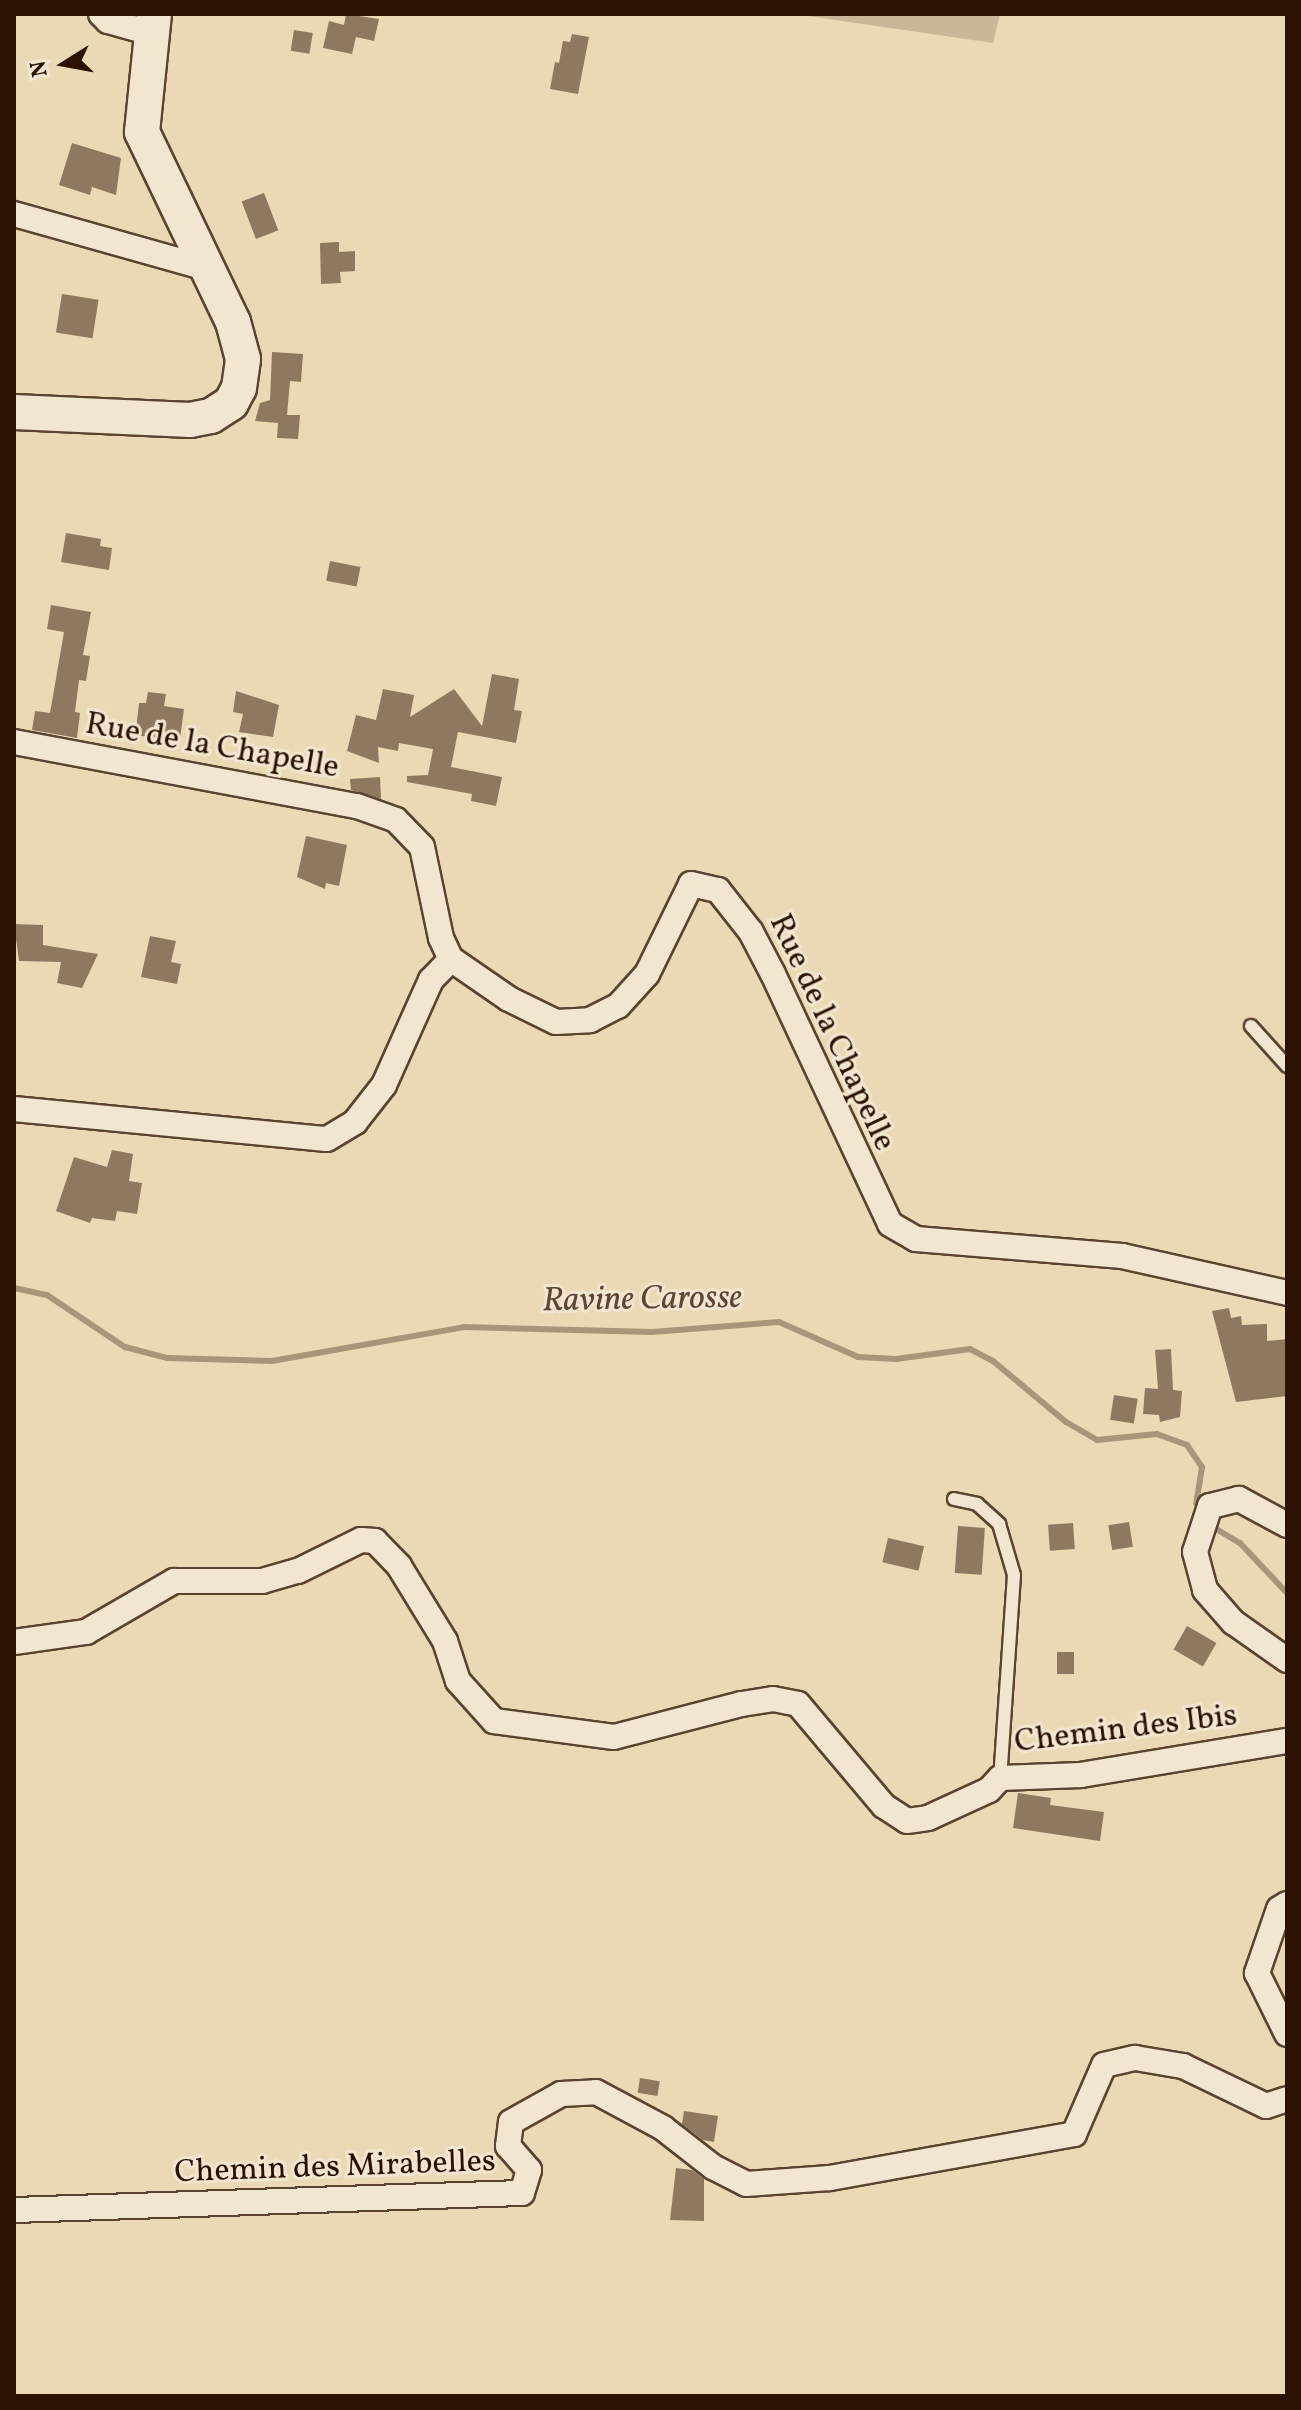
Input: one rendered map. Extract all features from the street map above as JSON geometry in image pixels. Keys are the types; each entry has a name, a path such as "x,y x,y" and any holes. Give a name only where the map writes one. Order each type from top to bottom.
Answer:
{"main road":[{"path":"14,412 190,420 211,416 231,403 239,388 243,359 210,269 142,132 155,24"}],"street":[{"path":"101,14 108,21 155,24"},
{"path":"14,214 210,269"},
{"name":"Rue de la Chapelle","path":"14,742 357,806 396,820 422,847 441,938 451,959 509,999 556,1022 590,1020 618,1006 647,974 679,903 691,884 702,883 724,895 751,932 890,1224 916,1239 981,1248 1122,1256 1287,1293"},
{"path":"14,1109 327,1139 355,1122 384,1085 431,980 451,959"},
{"path":"1287,1525 1239,1499 1210,1506 1195,1552 1205,1590 1233,1622 1287,1660"},
{"name":"Chemin des Ibis","path":"14,1642 86,1632 174,1581 262,1581 298,1571 361,1540 375,1541 417,1591 445,1641 458,1681 494,1721 614,1737 773,1699 798,1704 884,1806 907,1821 928,1818 989,1790 1000,1778 1081,1775 1287,1741"},
{"path":"1287,1904 1279,1909 1257,1973 1287,2034"},
{"name":"Chemin des Mirabelles","path":"14,2210 522,2193 529,2170 508,2146 511,2122 561,2094 596,2092 663,2128 746,2184 830,2178 1074,2134 1104,2065 1135,2058 1183,2066 1266,2106 1287,2099"}],"lane":[{"path":"1251,1026 1287,1066"},
{"path":"954,1499 977,1504 999,1524 1014,1575 1000,1778"}],"shaded area":[{"path":"794,14 1000,14 993,43"}],"building":[{"path":"346,14 379,19 374,41 356,37 352,54 323,48 329,21 344,25"},
{"path":"294,30 313,33 309,54 291,51"},
{"path":"572,34 589,37 578,94 550,89 563,41 570,42"},
{"path":"72,143 121,158 116,195 92,187 90,195 59,185"},
{"path":"264,193 278,230 256,239 242,202"},
{"path":"339,242 339,252 355,251 355,271 340,272 341,283 321,284 320,243"},
{"path":"62,294 99,300 92,338 56,333"},
{"path":"272,352 303,354 301,382 290,381 287,415 300,415 298,439 277,438 278,423 255,421 260,403 270,400"},
{"path":"66,533 101,539 100,546 112,548 109,570 61,562"},
{"path":"330,561 360,567 357,587 326,581"},
{"path":"51,605 91,612 83,655 90,656 86,681 79,680 75,712 80,713 77,738 32,730 35,711 50,713 64,632 47,629"},
{"path":"492,674 519,679 514,710 522,711 516,743 458,732 451,767 502,777 496,806 471,801 472,794 407,782 407,776 428,775 433,749 399,743 398,751 378,747 379,763 347,751 356,715 376,720 383,689 414,695 410,717 454,689 482,726"},
{"path":"236,691 279,705 273,737 239,732 243,714 233,712"},
{"path":"148,692 166,694 164,706 184,709 180,739 141,736 136,730 139,703 146,703"},
{"path":"380,777 381,799 351,790 350,779"},
{"path":"306,836 347,845 339,886 326,883 325,889 297,877"},
{"path":"14,924 43,925 43,945 98,954 82,988 57,983 61,962 19,961"},
{"path":"150,936 176,941 171,962 181,964 177,984 141,977"},
{"path":"112,1150 133,1154 129,1181 142,1183 137,1214 117,1211 115,1221 92,1218 90,1223 56,1211 74,1157 107,1167"},
{"path":"1229,1308 1231,1318 1241,1316 1242,1325 1267,1324 1267,1341 1287,1339 1287,1396 1236,1402 1212,1311"},
{"path":"1171,1349 1173,1390 1182,1391 1180,1417 1160,1422 1159,1415 1143,1414 1145,1388 1158,1389 1155,1350"},
{"path":"1114,1395 1138,1399 1134,1423 1110,1420"},
{"path":"1129,1522 1133,1547 1112,1550 1108,1525"},
{"path":"1073,1523 1075,1549 1050,1551 1048,1525"},
{"path":"958,1526 985,1528 982,1575 955,1573"},
{"path":"888,1538 924,1546 918,1571 882,1562"},
{"path":"1187,1626 1216,1643 1203,1666 1174,1649"},
{"path":"1057,1652 1074,1652 1074,1674 1057,1674"},
{"path":"1018,1793 1051,1798 1050,1805 1104,1812 1100,1841 1013,1828"},
{"path":"640,2078 660,2081 657,2096 638,2093"},
{"path":"684,2111 718,2116 714,2142 703,2140 682,2124"},
{"path":"676,2168 692,2170 704,2179 704,2221 670,2220"}],"waterway":[{"name":"Ravine Carosse","path":"14,1288 47,1295 125,1347 167,1358 272,1361 464,1327 652,1332 779,1322 858,1357 896,1359 970,1349 993,1361 1066,1422 1097,1440 1157,1434 1187,1445 1202,1467 1196,1504"},
{"name":"Ravine Carosse","path":"1213,1527 1240,1543 1287,1593"}]}
